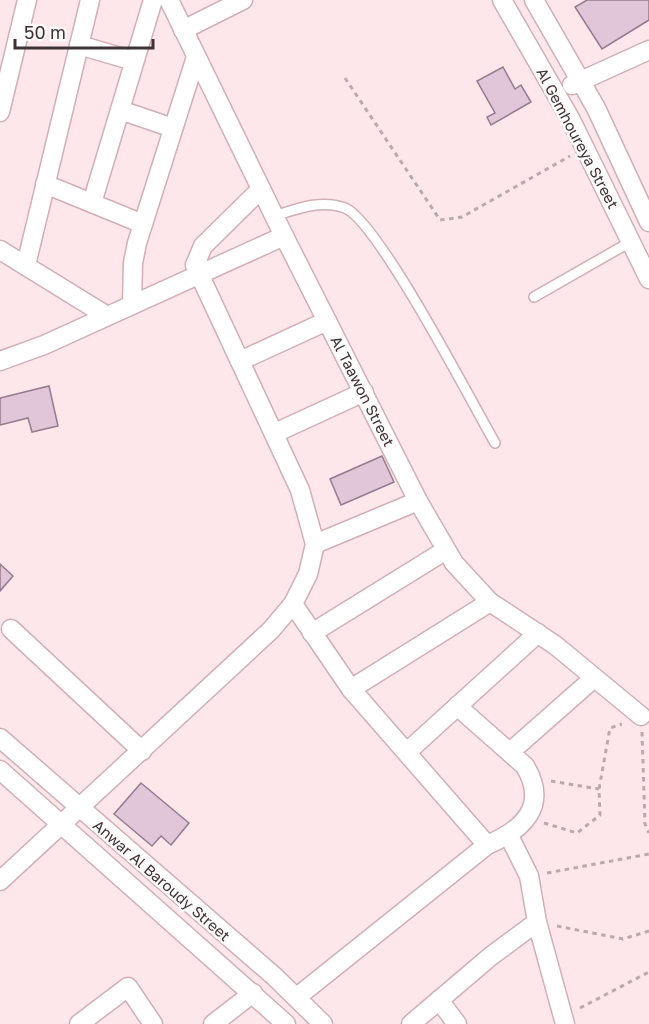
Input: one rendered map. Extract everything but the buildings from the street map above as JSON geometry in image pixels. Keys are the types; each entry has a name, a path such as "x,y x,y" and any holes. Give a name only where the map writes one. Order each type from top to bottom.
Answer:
{"street":[{"path":"0,112 27,0"},
{"path":"26,265 90,0"},
{"path":"92,203 153,0"},
{"name":"Al Taawon Street","path":"169,0 284,236 418,501 446,550 465,577 490,602 538,633 641,716"},
{"path":"183,30 243,0"},
{"name":"Al Gemhoureya Street","path":"502,0 556,92 649,279"},
{"name":"Al Gemhoureya Street","path":"534,0 581,81 649,222"},
{"path":"79,45 134,61"},
{"path":"556,92 649,50"},
{"path":"132,305 133,263 143,224 196,57"},
{"path":"120,110 173,128"},
{"path":"45,184 143,224"},
{"path":"0,881 272,630 293,604 313,560 315,544 300,490 275,433 198,276 195,265 199,252 261,189"},
{"path":"632,241 649,233"},
{"path":"0,361 198,276 284,236"},
{"path":"0,250 107,316"},
{"path":"240,361 327,321"},
{"path":"275,433 364,392"},
{"path":"315,544 418,501"},
{"path":"312,633 446,550"},
{"path":"351,689 490,602"},
{"path":"293,604 351,689 487,845"},
{"path":"11,629 142,751"},
{"path":"407,752 538,633"},
{"path":"510,752 594,678"},
{"path":"297,998 487,845 509,836 528,818 533,805 532,778 510,752 458,706"},
{"name":"Anwar Al Baroudy Street","path":"0,738 297,998 323,1024"},
{"name":"Anwar Al Baroudy Street","path":"0,770 254,993 286,1024"},
{"path":"509,836 529,876 560,1022"},
{"path":"411,1024 491,956 537,922"},
{"path":"79,1024 128,987 153,1024"},
{"path":"213,1024 254,993"},
{"path":"439,1000 457,1024"}],"lane":[{"path":"274,216 306,206 322,204 346,209 363,220 399,274 495,443"},
{"path":"534,297 632,241"}],"path":[{"path":"345,78 440,220 462,216 584,147"},
{"path":"528,818 577,834 600,815 599,789 610,728 641,716 645,824 649,833"},
{"path":"532,778 599,789"},
{"path":"529,876 649,854"},
{"path":"537,922 623,939 649,931"},
{"path":"560,1022 649,972"}]}
